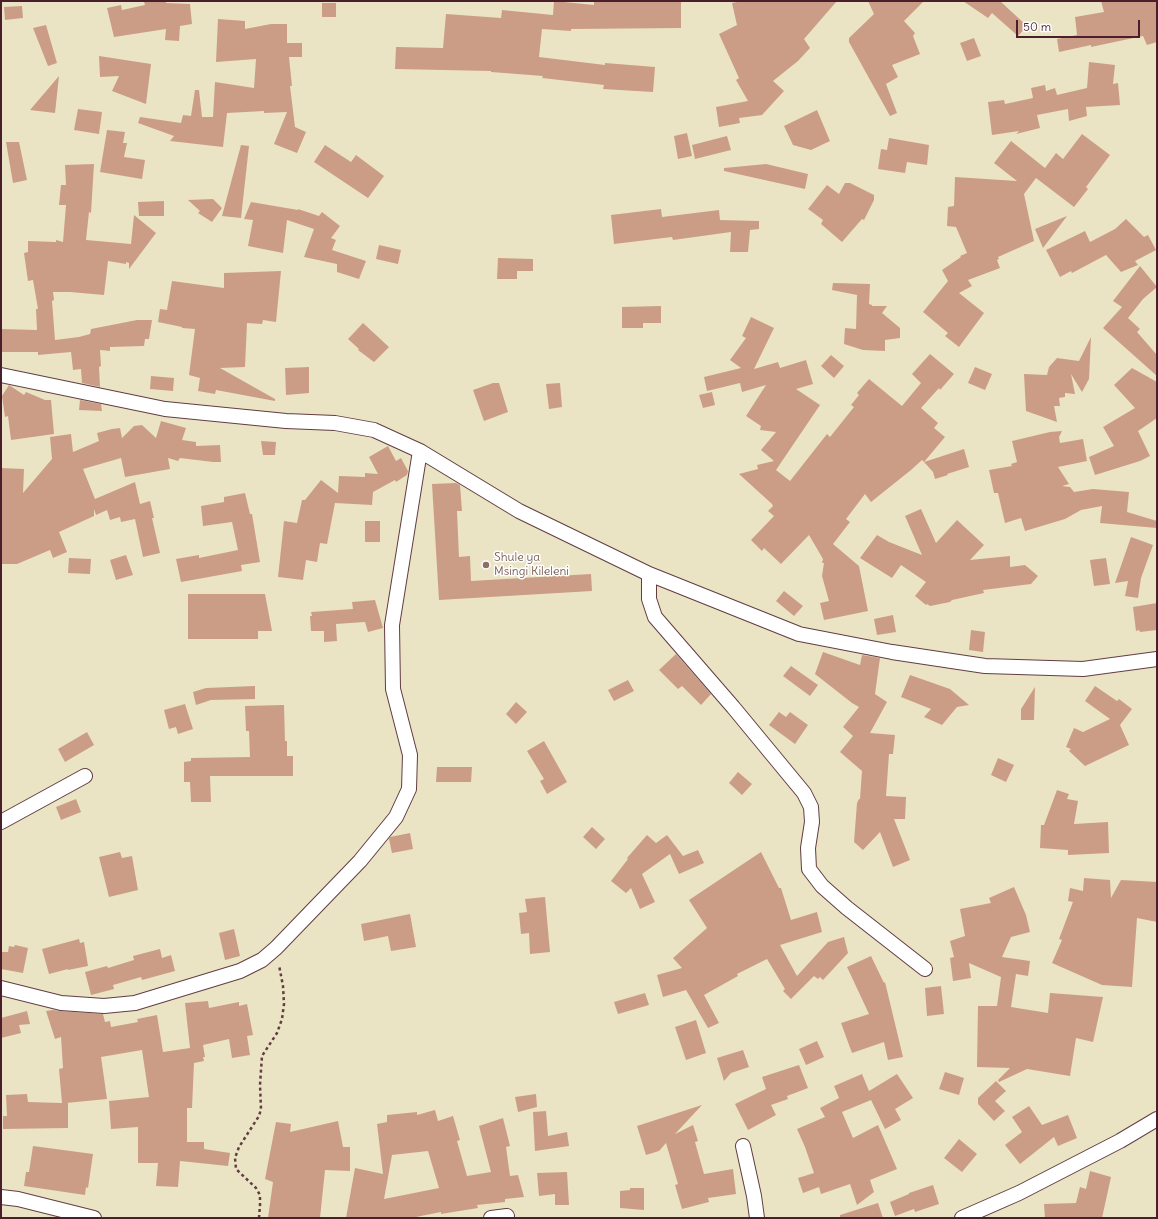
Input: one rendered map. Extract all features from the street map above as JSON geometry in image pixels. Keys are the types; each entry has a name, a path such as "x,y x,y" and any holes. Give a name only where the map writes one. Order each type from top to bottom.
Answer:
{"street":[{"path":"1,375 165,409 286,421 334,423 374,430 420,451 519,511 649,574 799,634 892,652 985,666 1083,669 1157,659"},
{"path":"1,988 61,1003 104,1006 135,1003 240,971 262,960 276,948 360,860 396,817 409,789 410,755 393,689 392,625 420,451"},
{"path":"649,574 649,599 655,617 804,793 810,807 812,822 808,848 809,869 822,886 847,908 925,969"},
{"path":"1,822 85,776"},
{"path":"962,1218 1019,1193 1120,1141 1157,1119"},
{"path":"743,1146 754,1196 757,1218"},
{"path":"1,1197 18,1199 94,1218"},
{"path":"491,1218 507,1216"}],"path":[{"path":"259,1218 260,1195 256,1188 236,1169 235,1158 238,1147 259,1116 261,1109 260,1085 262,1056 277,1033 282,1019 284,1004 283,986 276,948"}],"building":[{"path":"154,1 190,4 192,24 180,26 179,41 165,40 166,29 114,37 107,8 121,5 122,10 145,5 144,2"},
{"path":"554,1 594,5 594,2 681,1 681,28 571,29 571,31 542,29 539,57 605,65 605,63 655,67 653,92 603,89 604,85 542,78 543,76 491,71 395,69 396,47 443,48 446,14 501,18 502,10 553,15"},
{"path":"742,1 837,1 804,39 810,48 798,61 773,81 784,91 762,115 739,118 740,123 719,127 716,107 748,101 736,80 739,78 719,34 737,25 732,3"},
{"path":"868,1 924,1 904,21 915,33 913,36 920,54 892,65 898,77 886,84 897,113 890,116 849,42 849,38 874,14"},
{"path":"963,1 1000,1 1027,26 1018,36 992,13 988,18"},
{"path":"1101,1 1157,1 1157,42 1147,45 1143,36 1059,52 1057,39 1077,35 1075,17 1104,12"},
{"path":"322,3 336,3 336,17 322,17"},
{"path":"22,6 23,18 5,20 4,7"},
{"path":"218,19 245,21 245,29 271,24 287,24 287,43 302,43 302,57 289,57 292,86 290,86 295,127 306,132 297,153 274,144 287,112 264,113 264,111 227,113 223,147 170,141 174,136 138,123 140,117 181,123 183,115 191,116 195,90 199,90 202,117 213,117 215,82 254,88 256,59 216,62"},
{"path":"46,25 57,63 48,66 33,28"},
{"path":"974,38 981,56 967,61 960,43"},
{"path":"99,56 151,64 146,104 112,91 119,76 100,77"},
{"path":"1089,62 1115,65 1113,84 1118,83 1120,105 1086,107 1087,116 1069,121 1068,109 1037,115 1040,128 1016,134 1019,131 992,135 988,102 1004,100 1005,104 1033,98 1031,88 1045,85 1046,91 1055,88 1057,95 1087,88"},
{"path":"59,76 55,113 30,110"},
{"path":"78,109 102,112 99,134 74,130"},
{"path":"817,110 830,141 811,150 793,145 784,126"},
{"path":"107,130 125,132 123,143 127,143 124,157 145,160 142,179 100,172"},
{"path":"687,133 692,156 678,159 674,136"},
{"path":"1082,134 1110,155 1086,187 1088,189 1074,207 1036,178 1024,194 1034,241 998,257 999,259 997,260 1000,268 968,280 972,286 959,293 984,313 959,347 945,336 948,333 923,312 948,281 942,270 961,257 960,256 967,253 956,227 947,226 948,207 954,206 955,177 1017,181 994,163 1011,141 1045,168 1056,153 1063,159"},
{"path":"727,136 731,150 695,159 692,145"},
{"path":"889,138 929,145 927,165 907,162 905,173 878,169 881,149 887,150"},
{"path":"6,142 19,142 27,180 13,183"},
{"path":"241,145 249,146 241,218 222,216"},
{"path":"325,145 351,162 356,155 384,176 368,198 314,162"},
{"path":"94,164 91,213 89,212 86,240 131,244 134,215 156,233 129,269 129,263 126,262 126,264 108,261 104,295 53,292 54,300 52,301 55,340 90,334 91,329 137,320 152,320 149,339 145,339 144,346 110,347 110,351 100,350 100,387 82,383 81,369 73,370 71,352 38,355 38,352 1,352 1,329 37,330 36,309 38,309 33,280 28,281 24,253 28,252 28,241 56,242 56,240 63,242 66,205 59,205 61,185 66,185 65,165"},
{"path":"766,164 808,174 805,189 724,171 724,168"},
{"path":"845,183 850,183 874,195 874,200 864,220 862,219 842,242 821,224 823,220 808,209 827,185 839,194"},
{"path":"213,199 222,208 212,222 198,213 200,211 188,200"},
{"path":"164,201 164,216 139,216 138,202"},
{"path":"251,202 298,209 319,216 322,212 340,226 331,238 336,240 332,250 366,261 359,279 337,272 337,264 304,257 314,229 287,220 283,253 248,246 253,220 244,219"},
{"path":"661,209 662,217 719,210 720,220 759,221 759,229 750,230 748,252 730,252 731,232 673,240 672,237 614,244 611,215"},
{"path":"1067,216 1043,248 1035,229"},
{"path":"1126,219 1144,237 1148,235 1156,250 1135,261 1138,265 1121,272 1106,255 1072,273 1071,271 1060,277 1046,250 1085,231 1090,242 1115,229"},
{"path":"379,245 401,250 398,264 376,259"},
{"path":"498,258 533,259 533,271 517,271 517,279 497,279"},
{"path":"1140,266 1157,287 1143,299 1128,318 1140,329 1137,332 1157,355 1157,376 1103,328 1122,307 1113,301"},
{"path":"281,271 276,322 263,320 262,324 247,323 245,367 220,368 275,399 275,401 216,390 215,394 198,391 200,378 189,375 195,329 182,328 158,322 160,309 167,310 172,281 224,288 224,273"},
{"path":"833,283 870,284 869,304 872,306 887,306 882,313 900,328 900,338 885,340 885,351 863,350 844,344 845,328 856,329 857,295 832,290"},
{"path":"661,306 661,323 643,323 643,328 622,328 622,307"},
{"path":"751,317 774,328 754,369 778,362 780,368 806,360 813,384 796,389 820,405 776,470 790,481 827,434 830,437 854,407 851,405 859,395 857,393 869,379 902,406 921,383 912,374 930,354 954,374 921,408 938,423 934,428 945,437 924,462 922,460 871,502 865,494 846,519 850,522 833,544 859,566 868,611 824,620 820,603 829,601 822,576 824,563 822,563 823,559 809,535 781,564 764,548 762,551 751,540 774,516 768,511 773,506 772,504 739,474 758,469 757,465 774,461 761,450 776,432 760,430 761,426 746,416 766,385 742,392 740,383 707,391 704,377 741,368 730,360 746,338 742,336"},
{"path":"363,323 389,347 374,362 358,350 359,349 348,339"},
{"path":"1091,337 1089,379 1082,392 1071,374 1075,394 1065,393 1065,397 1059,398 1060,406 1054,406 1057,422 1026,411 1024,374 1047,375 1049,367 1057,358 1079,361"},
{"path":"831,355 844,366 834,378 821,366"},
{"path":"309,367 309,393 286,395 285,368"},
{"path":"975,367 992,374 985,390 968,383"},
{"path":"1132,368 1157,382 1157,418 1138,431 1150,456 1140,461 1095,475 1089,457 1114,446 1103,427 1135,408 1114,385"},
{"path":"151,376 174,378 173,391 150,389"},
{"path":"493,383 499,383 508,412 484,421 473,390"},
{"path":"560,383 562,407 549,409 546,384"},
{"path":"9,385 24,395 26,392 45,400 51,400 54,434 11,440 8,416 5,417 2,396"},
{"path":"712,392 715,405 703,408 699,395"},
{"path":"80,400 101,404 102,411 79,410"},
{"path":"161,421 186,428 182,440 196,442 196,446 220,445 221,462 180,458 178,461 168,458 170,469 125,477 121,458 83,469 95,499 135,482 140,504 150,501 154,518 152,518 160,553 143,557 135,519 121,522 120,517 110,520 107,510 96,515 94,509 94,516 59,532 67,552 53,558 50,550 17,564 1,564 1,468 24,469 23,493 52,459 50,437 71,434 73,452 99,441 97,433 112,429 120,428 122,438 134,426 142,425 156,438"},
{"path":"1062,431 1059,437 1060,443 1083,439 1087,461 1058,467 1069,484 1062,486 1070,487 1074,492 1093,489 1129,492 1127,512 1157,521 1157,528 1100,523 1102,506 1081,510 1065,519 1025,531 1021,518 1005,523 998,493 994,493 989,470 1012,466 1011,464 1017,462 1012,441 1050,432"},
{"path":"261,441 276,442 275,455 263,455"},
{"path":"388,446 396,461 401,458 408,471 407,475 396,482 395,480 373,492 372,505 335,503 327,544 320,543 317,562 306,560 303,580 278,577 284,521 297,523 302,500 305,500 321,480 338,493 339,476 365,477 365,473 378,474 369,457"},
{"path":"964,449 969,467 947,474 948,475 935,479 933,472 924,462"},
{"path":"456,483 460,485 462,511 457,511 459,557 470,556 471,581 591,574 592,591 439,600 432,484"},
{"path":"245,493 250,514 252,514 260,562 241,565 242,571 181,582 176,559 199,555 199,558 238,550 232,522 203,526 201,506 224,502 224,497"},
{"path":"921,509 936,543 957,520 984,545 970,560 1010,556 1010,567 1025,565 1038,576 1031,584 983,590 984,593 952,600 950,602 930,606 927,604 926,605 915,596 926,582 901,565 892,578 860,558 877,535 889,542 922,555 905,516"},
{"path":"365,521 380,521 380,542 365,542"},
{"path":"1131,537 1153,545 1141,578 1138,598 1125,596 1128,581 1115,583"},
{"path":"126,555 133,575 116,580 110,560"},
{"path":"69,558 91,559 90,574 68,573"},
{"path":"1106,558 1110,584 1094,586 1090,560"},
{"path":"784,591 803,606 794,616 776,601"},
{"path":"188,594 265,594 272,631 258,631 258,639 188,639"},
{"path":"375,600 383,628 368,632 365,622 336,624 337,641 324,642 324,631 311,631 311,612 353,609 352,602"},
{"path":"1157,603 1157,630 1136,631 1133,607"},
{"path":"893,615 896,632 877,635 874,619"},
{"path":"971,630 985,632 983,652 969,650"},
{"path":"823,652 860,665 862,655 880,658 875,694 887,702 870,733 895,735 893,754 889,754 886,796 906,797 905,819 894,819 910,860 893,867 880,832 863,850 854,842 857,803 860,799 862,771 840,752 853,736 843,727 859,707 815,674"},
{"path":"676,654 711,694 701,705 682,686 678,689 659,670"},
{"path":"791,666 818,685 810,696 783,676"},
{"path":"910,675 950,689 969,705 957,707 942,725 924,717 931,709 901,697"},
{"path":"628,680 634,691 614,701 608,690"},
{"path":"255,686 255,699 211,700 196,705 193,692 206,688"},
{"path":"1095,686 1117,701 1119,699 1132,709 1120,725 1129,745 1085,766 1069,751 1071,749 1066,747 1074,728 1083,732 1110,719 1085,701"},
{"path":"1035,687 1034,720 1021,720 1021,709"},
{"path":"516,702 527,712 516,724 506,714"},
{"path":"185,704 193,729 178,734 176,727 169,729 164,710"},
{"path":"284,705 285,741 287,741 287,756 293,756 293,776 210,776 211,802 191,802 190,782 184,782 184,762 191,761 191,758 250,757 249,731 246,731 245,706"},
{"path":"779,712 786,717 790,712 808,725 795,744 769,725"},
{"path":"87,732 94,745 65,762 58,749"},
{"path":"544,741 567,782 547,794 540,781 544,779 527,751"},
{"path":"998,758 1014,765 1006,782 991,775"},
{"path":"437,767 472,767 471,782 436,782"},
{"path":"738,772 752,784 742,795 729,783"},
{"path":"1057,790 1069,794 1067,799 1078,801 1074,824 1108,822 1109,853 1068,855 1068,850 1040,848 1041,825 1044,825"},
{"path":"76,799 81,812 61,820 56,807"},
{"path":"592,827 605,839 596,849 583,837"},
{"path":"410,833 413,849 392,853 389,839 390,837"},
{"path":"647,835 656,843 667,835 683,856 698,850 704,863 679,874 670,854 642,874 655,902 640,909 631,888 626,893 611,881 628,859 627,858"},
{"path":"120,852 122,858 132,856 138,890 109,897 99,857"},
{"path":"761,852 779,888 781,888 791,920 817,912 822,932 780,945 797,976 828,942 844,937 848,953 823,980 820,977 818,979 814,976 791,999 783,991 785,989 767,959 737,974 738,976 704,995 719,1023 708,1028 686,990 663,997 657,975 682,968 673,958 707,928 689,900"},
{"path":"1084,878 1110,880 1111,898 1121,880 1157,882 1157,922 1137,918 1132,987 1102,985 1052,963 1062,940 1059,939 1073,902 1068,901 1070,888 1083,891"},
{"path":"1014,887 1026,915 1030,932 1011,937 1002,957 1030,961 1028,976 1016,974 1011,1007 1048,1013 1050,993 1103,997 1093,1042 1076,1038 1070,1076 1027,1069 999,1082 998,1080 1010,1068 977,1067 978,1006 997,1006 1001,977 969,963 971,978 953,981 950,958 954,957 950,941 965,936 960,909 991,903 989,898"},
{"path":"545,897 550,952 530,954 529,933 521,934 519,913 527,912 525,899"},
{"path":"410,914 416,947 391,951 388,936 364,941 361,924"},
{"path":"234,929 240,956 225,960 219,933"},
{"path":"79,939 80,943 84,942 88,966 49,974 42,949"},
{"path":"15,945 28,948 23,973 1,969 1,952 8,952 9,946 14,947"},
{"path":"160,949 162,958 171,955 175,971 142,980 141,977 113,985 114,989 91,995 85,972 107,966 108,968 134,960 133,956"},
{"path":"871,956 884,983 885,982 903,1057 888,1060 884,1042 852,1053 841,1023 869,1014 847,967"},
{"path":"941,986 944,1014 927,1016 925,988"},
{"path":"645,993 649,1005 618,1014 614,1002"},
{"path":"208,1001 209,1008 239,1002 239,1006 247,1004 253,1035 247,1036 250,1055 232,1058 229,1039 203,1045 205,1057 203,1057 204,1061 194,1063 192,1108 187,1108 187,1142 204,1142 204,1149 230,1153 228,1166 180,1161 178,1187 156,1186 158,1163 138,1163 138,1127 111,1129 109,1101 149,1097 142,1050 101,1057 107,1099 66,1103 68,1103 68,1128 3,1129 3,1116 7,1116 6,1095 27,1094 28,1102 62,1103 59,1069 63,1068 61,1037 55,1039 46,1011 53,1010 103,1014 105,1022 110,1021 111,1027 138,1022 137,1019 157,1015 163,1052 190,1048 185,1003"},
{"path":"27,1011 30,1024 19,1025 21,1033 1,1038 1,1018"},
{"path":"696,1020 706,1053 686,1060 675,1027"},
{"path":"817,1041 824,1057 806,1065 799,1049"},
{"path":"743,1050 749,1067 731,1073 724,1081 717,1058"},
{"path":"799,1065 808,1088 787,1096 788,1099 771,1105 776,1115 748,1130 735,1104 766,1089 762,1077"},
{"path":"945,1072 964,1078 959,1095 939,1089"},
{"path":"862,1074 869,1091 897,1074 913,1098 895,1109 901,1120 885,1129 871,1100 842,1112 853,1138 878,1125 897,1169 870,1180 874,1192 857,1205 850,1184 821,1194 819,1187 803,1193 798,1178 814,1173 797,1129 825,1117 820,1108 839,1098 834,1086"},
{"path":"996,1081 1006,1091 995,1101 1005,1111 994,1121 978,1104 978,1098"},
{"path":"536,1094 537,1107 518,1112 515,1097"},
{"path":"702,1105 675,1134 693,1125 698,1141 695,1142 704,1174 733,1169 736,1194 708,1198 709,1202 682,1209 675,1185 678,1184 666,1143 659,1151 646,1155 637,1126"},
{"path":"1029,1106 1042,1125 1068,1115 1077,1138 1058,1146 1054,1137 1020,1164 1005,1145 1022,1132 1012,1117"},
{"path":"435,1110 438,1121 453,1116 460,1140 457,1141 467,1176 491,1172 479,1126 503,1118 510,1146 506,1147 510,1176 518,1175 524,1197 505,1199 505,1202 477,1205 478,1208 441,1214 441,1212 411,1218 346,1218 355,1168 383,1174 377,1124 387,1122 387,1115 417,1112 417,1115","holes":["428,1151 439,1188 384,1199 392,1155"]},
{"path":"546,1111 548,1136 567,1132 569,1146 535,1151 533,1112"},
{"path":"338,1121 343,1147 350,1147 350,1171 325,1170 320,1218 268,1218 273,1182 265,1179 276,1122 291,1124 290,1132"},
{"path":"959,1139 977,1154 962,1172 944,1158"},
{"path":"33,1146 93,1154 88,1188 86,1187 85,1195 24,1186 26,1172 29,1172"},
{"path":"1090,1171 1111,1177 1102,1218 1045,1218 1044,1204 1076,1203 1080,1187 1086,1189"},
{"path":"567,1172 569,1205 555,1205 555,1194 539,1196 537,1173"},
{"path":"933,1185 939,1204 915,1212 914,1209 895,1216 890,1202 909,1193"},
{"path":"630,1188 644,1188 644,1210 620,1208 620,1191 630,1190"},
{"path":"878,1203 883,1218 840,1218 840,1215"}],"place":[{"name":"Shule ya Msingi Kileleni","path":"486,565"}]}
